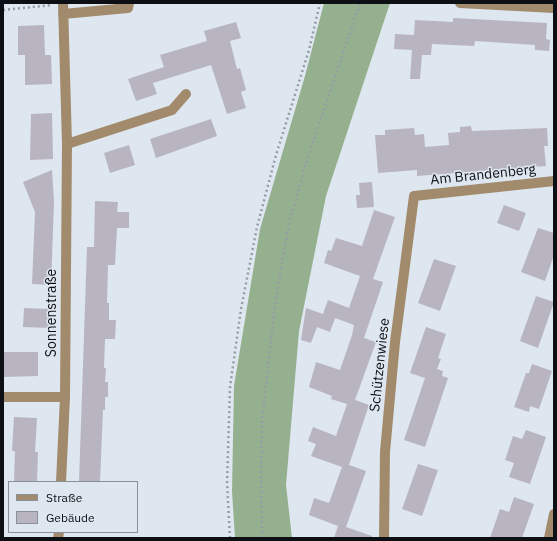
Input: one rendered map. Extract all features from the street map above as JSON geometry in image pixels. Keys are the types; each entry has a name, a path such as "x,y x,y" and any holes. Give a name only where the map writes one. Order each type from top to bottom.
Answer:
{"street":[{"path":"63,7 128,8 129,3"},
{"path":"460,3 554,8"},
{"name":"Sonnenstraße","path":"61,481 65,397 67,144 63,7"},
{"path":"67,144 172,110 186,94"},
{"name":"Am Brandenberg","path":"414,196 554,181"},
{"name":"Schützenwiese","path":"384,538 387,436 395,342 414,196"},
{"path":"3,397 65,397"},
{"path":"551,535 554,514"}],"path":[{"path":"230,538 227,483 230,386 241,309 257,227 276,155 309,50 320,3"},
{"path":"262,538 262,420 275,303 287,236 306,163 360,3"},
{"path":"3,10 63,7"}],"green space":[{"path":"324,3 390,3 326,196 299,331 286,485 292,538 235,538 232,491 234,386 260,229 305,76"}],"building":[{"path":"453,18 547,23 546,39 550,40 549,51 535,50 535,45 475,41 474,46 432,44 431,55 422,55 420,79 410,79 412,50 394,49 395,34 414,35 415,20 453,22"},
{"path":"236,22 241,38 230,41 237,69 240,68 246,90 241,92 246,108 227,114 211,65 153,83 157,94 136,101 128,79 164,67 160,55 207,41 204,31"},
{"path":"44,25 45,55 51,55 52,84 25,85 25,55 18,55 18,26"},
{"path":"52,113 53,159 30,160 31,114"},
{"path":"211,119 217,136 156,158 150,139"},
{"path":"471,126 472,131 547,128 548,146 544,146 546,166 417,176 417,170 378,173 375,135 385,135 385,130 414,128 415,135 424,134 425,147 449,145 448,133 460,132 460,127"},
{"path":"129,145 135,165 110,173 104,153"},
{"path":"52,170 54,202 51,285 32,284 35,212 23,182"},
{"path":"372,182 374,207 357,208 356,195 360,195 359,183"},
{"path":"95,201 118,202 117,212 129,212 129,228 117,228 115,265 108,265 107,303 109,303 109,320 116,320 115,339 105,339 104,368 106,368 105,382 108,382 108,397 105,397 105,410 103,410 100,481 79,481 87,247 94,247"},
{"path":"504,205 526,213 519,231 497,223"},
{"path":"374,210 395,217 373,279 383,282 364,338 376,342 355,400 369,405 349,465 366,471 346,527 372,536 372,538 334,538 338,526 309,515 314,498 329,503 342,467 311,456 316,444 308,441 313,427 336,436 347,404 331,399 332,396 309,387 316,362 340,370 354,325 335,318 330,332 317,327 311,343 301,340 306,308 323,314 328,300 349,308 360,276 324,263 328,250 331,251 336,238 362,246"},
{"path":"538,228 554,233 554,255 545,281 521,272"},
{"path":"434,259 456,266 440,311 418,303"},
{"path":"536,296 554,302 538,348 520,341"},
{"path":"24,308 50,309 50,328 23,327"},
{"path":"426,327 446,334 438,358 441,359 437,369 443,371 442,376 448,378 425,447 404,440 425,378 410,373"},
{"path":"3,352 38,352 38,376 3,377"},
{"path":"532,364 552,371 539,409 530,406 529,412 514,407 526,373 529,373"},
{"path":"14,417 37,418 35,452 38,452 37,481 14,481 15,451 12,451"},
{"path":"526,430 546,437 530,484 509,477 514,463 505,460 513,436 522,439"},
{"path":"418,464 438,470 422,516 402,509"},
{"path":"514,497 534,504 522,538 490,538 500,509 509,512"}]}
